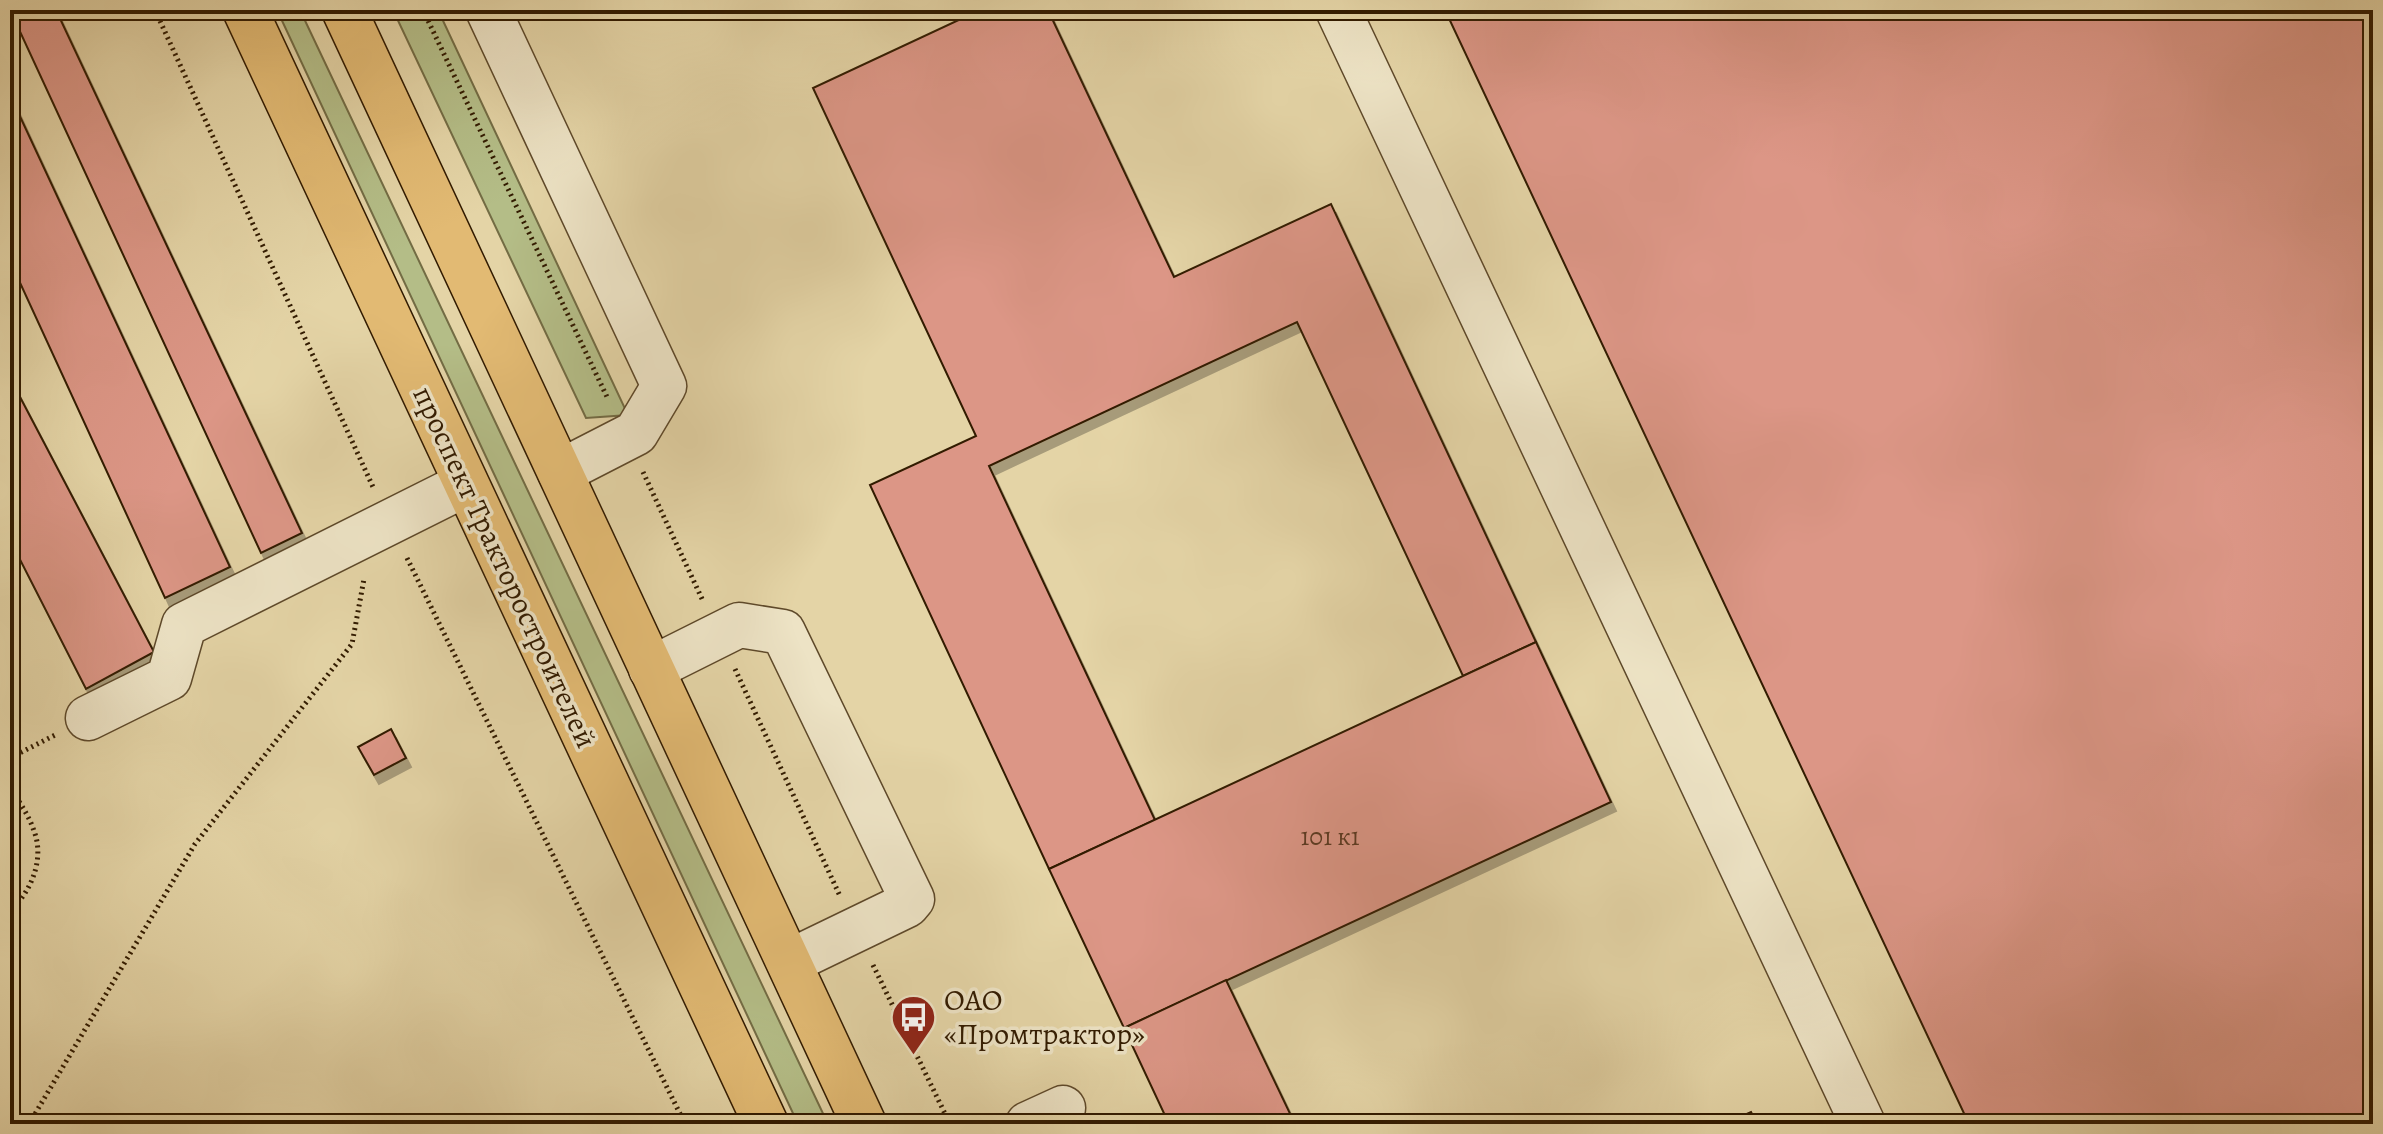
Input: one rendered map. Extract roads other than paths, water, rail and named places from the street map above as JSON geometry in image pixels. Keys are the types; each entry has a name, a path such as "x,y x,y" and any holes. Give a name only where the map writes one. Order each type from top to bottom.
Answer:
{"main road":[{"name":"проспект Тракторостроителей","path":"245,10 766,1124"},
{"path":"344,10 864,1124"}],"lane":[{"path":"488,10 664,386 636,433 560,472"},
{"path":"1338,10 1863,1124"},
{"path":"88,718 169,678 184,625 466,484"},
{"path":"651,669 739,625 783,632 912,899 907,905 789,962"}],"place":[{"name":"ОАО «Промтрактор»","path":"913,1056"}]}
